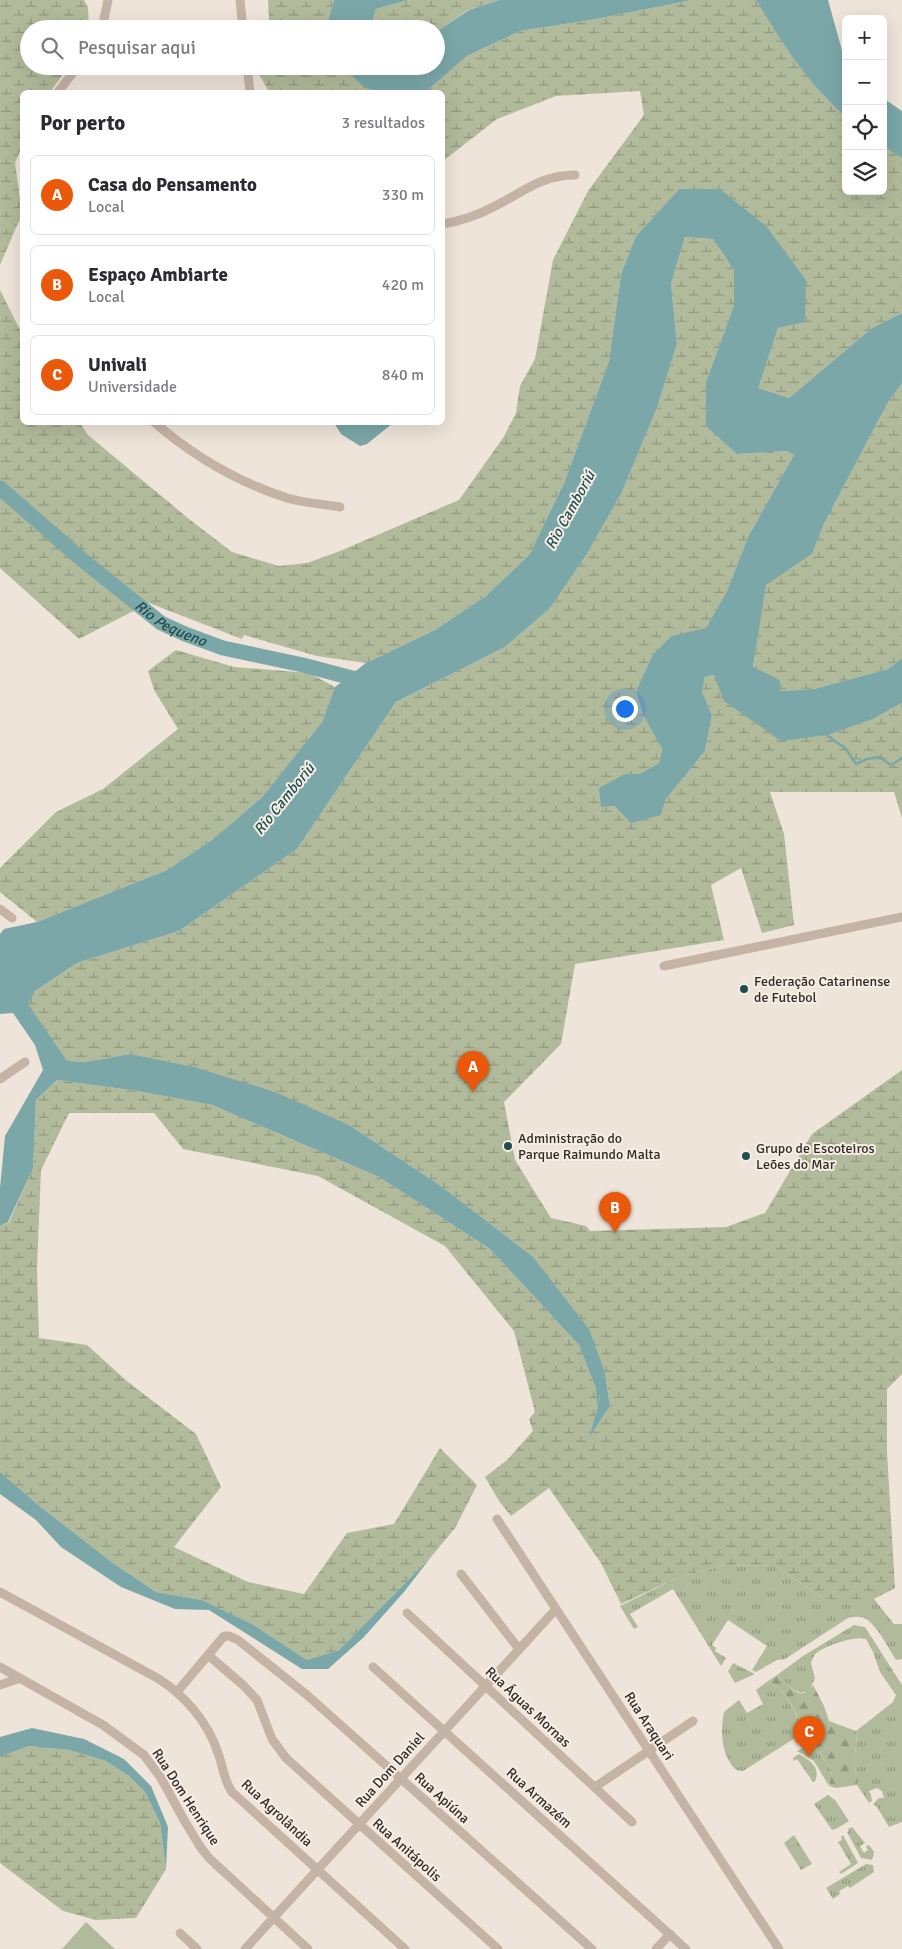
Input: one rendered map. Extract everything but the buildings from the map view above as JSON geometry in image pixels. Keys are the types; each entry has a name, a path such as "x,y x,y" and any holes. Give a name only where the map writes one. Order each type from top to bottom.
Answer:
{"street":[{"path":"104,20 108,0"},
{"path":"240,0 242,20"},
{"path":"60,90 71,75"},
{"path":"248,75 250,90"},
{"path":"445,223 464,220 497,206 539,181 564,175 575,175"},
{"path":"158,425 196,455 253,485 289,498 340,507"},
{"path":"0,909 12,918"},
{"path":"664,966 902,917"},
{"path":"0,1079 25,1062"},
{"name":"Rua Araquari","path":"497,1519 779,1949"},
{"path":"461,1574 519,1649"},
{"name":"Rua Agrolândia","path":"0,1592 158,1679 177,1692 190,1706 213,1741 227,1784 232,1792 405,1949"},
{"name":"Rua Dom Daniel","path":"245,1949 556,1609"},
{"name":"Rua Águas Mornas","path":"407,1613 632,1822"},
{"name":"Rua Apiúna","path":"208,1655 224,1636 238,1640 273,1667 592,1949"},
{"path":"177,1692 208,1655"},
{"name":"Rua Anitápolis","path":"208,1655 244,1685 257,1700 272,1739 286,1758 498,1949"},
{"name":"Rua Dom Henrique","path":"0,1667 103,1725 144,1755 161,1778 201,1848 220,1870 308,1949"},
{"name":"Rua Armazém","path":"373,1667 686,1949"},
{"path":"0,1685 20,1678"},
{"path":"595,1787 693,1721"},
{"path":"180,1933 197,1949"},
{"path":"656,1949 670,1934"}],"green space":[{"path":"0,0 84,0 88,7 89,20 20,20 20,75 62,75 51,90 20,90 20,151 15,163 20,199 20,219 0,265"},
{"path":"268,0 334,0 328,20 268,20"},
{"path":"408,0 499,0 468,10 445,26 445,20 373,20 376,9"},
{"path":"692,0 756,0 808,77 842,113 842,195 887,195 887,149 902,158 902,313 872,328 789,398 757,388 778,328 806,280 791,261 679,189 636,236 621,274 609,361 564,483 529,555 486,596 435,630 366,663 317,656 244,635 242,639 149,603 79,639 0,568 0,290 20,330 20,425 81,425 88,435 189,519 232,552 279,566 307,563 340,551 459,500 503,438 516,413 520,386 535,359 553,260 588,191 644,115 640,91 556,96 497,119 445,159 445,90 428,90 467,56 520,31 591,20"},
{"path":"260,75 352,75 364,88 372,90 268,90"},
{"path":"685,237 713,239 734,270 734,305 706,382 737,454 787,451 794,455 748,537 727,591 706,629 671,636 653,654 636,691 643,715 662,749 659,763 639,774 625,774 601,807 615,806 661,815 666,799 705,751 712,715 702,691 705,677 714,675 875,718 902,703 902,818 894,792 770,792 784,834 794,925 762,933 741,868 711,885 724,940 575,964 561,1044 504,1102 515,1160 551,1218 586,1226 590,1231 726,1227 765,1213 812,1134 902,1070 902,1374 887,1389 887,1452 895,1588 874,1599 824,1599 776,1566 725,1565 679,1577 621,1604 601,1563 549,1488 511,1516 499,1501 485,1477 507,1460 533,1431 529,1419 535,1412 514,1331 445,1246 318,1176 183,1149 154,1113 69,1113 41,1170 37,1268 39,1338 87,1345 128,1382 196,1434 221,1487 174,1547 248,1582 304,1594 347,1533 394,1524 440,1448 477,1485 455,1528 431,1557 339,1650 307,1660 252,1624 202,1600 156,1592 113,1563 42,1508 0,1472 0,1226 9,1222 33,1169 36,1100 57,1080 137,1091 212,1105 379,1177 490,1249 579,1345 600,1399 590,1436 610,1406 605,1373 532,1256 441,1186 349,1125 130,1054 85,1062 66,1061 27,1004 35,991 77,963 179,931 297,849 396,702 505,647 550,608 587,554 621,494 657,408 677,344 671,284"},
{"path":"902,383 902,658 888,669 814,689 781,691 780,680 753,668 765,585 812,554 824,524 887,404"},
{"path":"176,650 234,667 309,673 335,687 322,722 262,797 212,840 167,870 37,922 0,892 0,868 56,812 103,789 178,729 154,690 148,671"},
{"path":"725,1565 776,1566 824,1599 874,1599 894,1624 902,1624 902,1659 896,1660 882,1637 869,1621 862,1617 854,1617 848,1618 785,1659 777,1660 756,1672 752,1670 767,1646 728,1620 712,1645 716,1648 715,1651 726,1658 721,1666 673,1589 630,1614 638,1627 634,1629 620,1606 679,1577"},
{"path":"854,1625 865,1627 902,1685 902,1822 889,1827 877,1807 873,1804 879,1798 884,1798 882,1791 877,1788 869,1791 872,1801 869,1803 857,1785 858,1780 855,1768 856,1731 893,1702 896,1695 880,1672 866,1639 861,1638 840,1642 816,1653 811,1663 815,1678 809,1691 795,1691 777,1675 803,1656"},
{"path":"733,1663 755,1674 735,1683 728,1671"},
{"path":"777,1675 794,1691 799,1693 808,1691 813,1685 824,1706 829,1721 856,1731 855,1768 858,1780 857,1785 836,1788 829,1786 832,1770 813,1743 787,1698 776,1686 768,1681"},
{"path":"768,1681 776,1686 787,1698 802,1726 832,1770 829,1786 814,1761 797,1751 802,1748 795,1738 743,1771 736,1770 727,1758 722,1735 724,1712 739,1700 747,1713 763,1704 756,1690"},
{"path":"29,1746 69,1750 106,1761 130,1777 145,1792 160,1823 166,1869 136,1918 96,1920 63,1911 0,1863 0,1757"},
{"path":"799,1754 815,1768 817,1772 815,1781 813,1782 797,1759 794,1761 793,1758"},
{"path":"828,1795 835,1800 849,1821 832,1830 814,1804"},
{"path":"852,1827 865,1843 860,1846 864,1853 868,1850 866,1846 869,1845 874,1852 872,1860 861,1858 847,1832"},
{"path":"794,1835 812,1864 801,1870 784,1843"},
{"path":"843,1835 858,1863 841,1874 839,1872 851,1864 838,1842 842,1840 841,1837"},
{"path":"866,1864 873,1865 874,1872 850,1888 848,1886 839,1891 840,1894 833,1899 826,1888"},
{"path":"86,1922 115,1949 62,1949"}],"water":[{"path":"334,0 408,0 376,9 373,20 328,20"},
{"path":"499,0 692,0 591,20 520,31 467,56 428,90 372,90 364,88 352,75 445,75 445,26 469,10"},
{"path":"756,0 828,0 842,51 842,113 819,91 785,47"},
{"path":"887,101 902,111 902,158 887,149"},
{"name":"Rio Camboriú","path":"679,189 720,189 766,226 806,280 805,322 778,328 758,388 789,398 872,328 902,313 902,383 887,404 824,524 812,554 766,585 753,667 780,680 781,691 814,689 888,669 902,658 902,703 875,718 827,735 781,741 724,701 714,675 705,677 702,691 712,715 705,751 666,799 661,815 631,823 615,806 601,807 599,788 625,774 639,774 659,763 662,749 643,715 636,691 653,654 671,636 706,628 727,591 748,537 794,455 787,451 737,454 706,426 706,382 734,305 734,270 713,239 685,237 671,284 677,344 657,408 621,494 587,554 550,608 505,647 396,702 297,849 179,931 77,963 35,991 28,1004 67,1061 85,1062 130,1054 194,1067 275,1092 349,1125 441,1186 532,1256 589,1329 605,1373 610,1406 589,1438 600,1399 579,1345 490,1249 379,1177 212,1105 137,1091 57,1080 36,1100 33,1169 8,1222 0,1226 0,1188 5,1136 43,1070 35,1045 13,1013 0,1014 0,934 4,929 37,922 167,870 212,840 262,797 322,722 335,687 366,663 435,630 486,596 529,555 564,483 609,361 621,274 636,236"},
{"path":"335,425 391,425 367,444 360,446 341,434"},
{"path":"0,1472 42,1508 113,1563 156,1592 202,1600 252,1624 307,1660 339,1650 431,1557 404,1592 363,1638 328,1669 302,1669 209,1610 175,1609 121,1587 61,1547 36,1520 0,1494"},
{"path":"32,1728 84,1739 124,1759 151,1786 168,1827 166,1869 160,1823 145,1792 130,1777 106,1761 69,1750 29,1746 0,1757 0,1737"}],"waterway":[{"name":"Rio Pequeno","path":"0,488 80,558 161,623 223,648 303,665 352,678 369,679"},
{"path":"825,734 846,749 856,764 867,759 879,757 891,765 902,758"},
{"path":"597,1390 599,1405"}],"place":[{"name":"Federação Catarinense de Futebol","path":"744,989"},
{"name":"Casa do Pensamento","path":"473,1092"},
{"name":"Administração do Parque Raimundo Malta","path":"508,1146"},
{"name":"Grupo de Escoteiros Leões do Mar","path":"746,1156"},
{"name":"Espaço Ambiarte","path":"615,1233"},
{"name":"Univali","path":"809,1757"}]}
